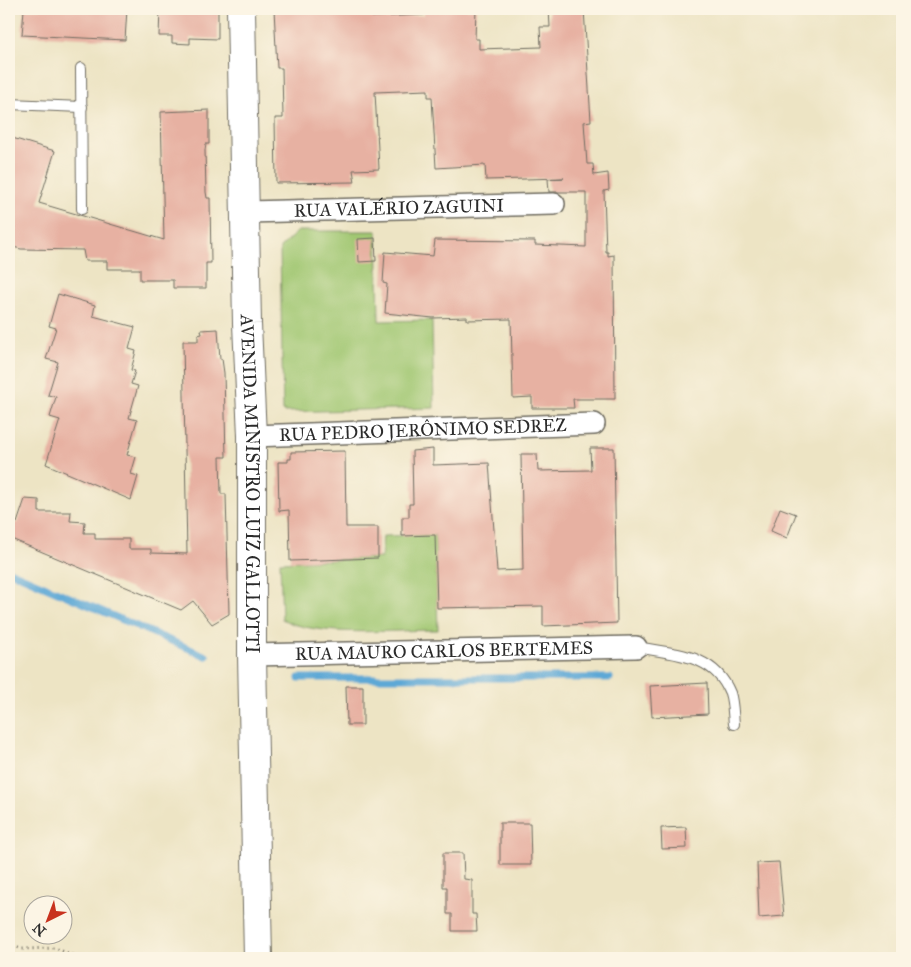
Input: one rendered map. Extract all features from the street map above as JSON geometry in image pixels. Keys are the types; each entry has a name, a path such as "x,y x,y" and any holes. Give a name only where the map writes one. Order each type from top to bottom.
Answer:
{"street":[{"name":"AVENIDA MINISTRO LUIZ GALLOTTI","path":"241,9 244,212 252,436 252,655 258,958"},
{"name":"RUA VALÉRIO ZAGUINI","path":"244,212 554,204"},
{"name":"RUA PEDRO JERÔNIMO SEDREZ","path":"252,436 594,424"},
{"name":"RUA MAURO CARLOS BERTEMES","path":"252,655 636,646"}],"lane":[{"path":"81,68 82,209"},
{"path":"9,104 82,107"},
{"path":"636,646 702,660 720,674 730,694 734,724"}],"path":[{"path":"9,943 21,949 55,948 80,958"}],"green space":[{"path":"298,231 377,231 379,321 432,320 434,408 283,412 280,248"},
{"path":"435,535 438,630 335,631 297,625 282,619 280,562 381,558 383,536"}],"building":[{"path":"24,9 127,9 125,40 22,35"},
{"path":"160,9 204,9 204,11 218,11 218,39 190,38 190,44 172,43 172,36 159,36"},
{"path":"274,9 371,9 372,17 424,15 424,9 476,9 475,39 479,39 479,49 541,47 540,27 550,27 549,9 584,9 591,121 584,122 587,164 593,164 594,175 608,173 609,190 604,191 606,252 608,252 608,256 614,255 615,399 573,399 574,408 532,408 532,397 513,398 511,319 467,320 467,317 433,318 385,313 387,284 383,283 385,252 433,256 435,240 535,241 535,245 586,247 586,192 549,192 548,179 564,178 486,180 485,165 436,168 432,97 428,97 428,90 375,92 379,169 353,170 355,182 276,183 275,118 283,118 282,68 277,68"},
{"path":"209,110 209,144 206,144 205,150 206,192 207,198 210,198 211,263 206,263 206,288 173,288 173,280 140,280 140,269 107,269 107,261 85,261 83,250 21,249 9,246 9,137 55,151 39,203 164,240 161,112"},
{"path":"375,238 376,261 359,262 358,239"},
{"path":"58,294 95,305 93,316 135,327 129,349 136,351 131,370 135,371 131,384 138,386 129,418 137,420 127,455 136,457 131,474 138,476 131,500 46,464 60,420 50,417 56,397 48,395 58,362 46,359 56,328 49,326"},
{"path":"218,329 220,359 222,359 224,373 226,457 220,457 221,494 226,494 229,614 212,624 193,601 181,610 9,538 9,522 17,523 25,499 39,500 39,512 71,512 70,521 85,522 84,533 95,533 95,539 129,539 129,549 151,549 151,553 187,554 183,341 198,341 198,335 202,334 201,330"},
{"path":"590,448 614,448 617,623 543,626 543,606 437,608 435,535 402,536 402,517 409,517 409,504 413,504 412,451 433,449 433,465 489,463 497,571 523,570 521,454 537,454 538,471 591,470"},
{"path":"345,451 346,527 378,527 378,558 290,561 289,510 279,511 278,462 288,462 288,459 291,459 291,452"},
{"path":"780,508 796,514 787,538 771,531"},
{"path":"707,683 708,714 652,717 650,686"},
{"path":"346,686 363,686 363,725 347,725"},
{"path":"500,823 530,823 531,865 500,865"},
{"path":"686,827 687,848 662,849 661,828"},
{"path":"443,853 463,853 464,879 472,880 472,914 476,914 477,931 452,931 452,914 447,914 447,887 443,887"},
{"path":"779,862 784,916 759,918 757,863"}],"waterway":[{"path":"9,571 206,656"},
{"path":"299,678 610,678"}]}
